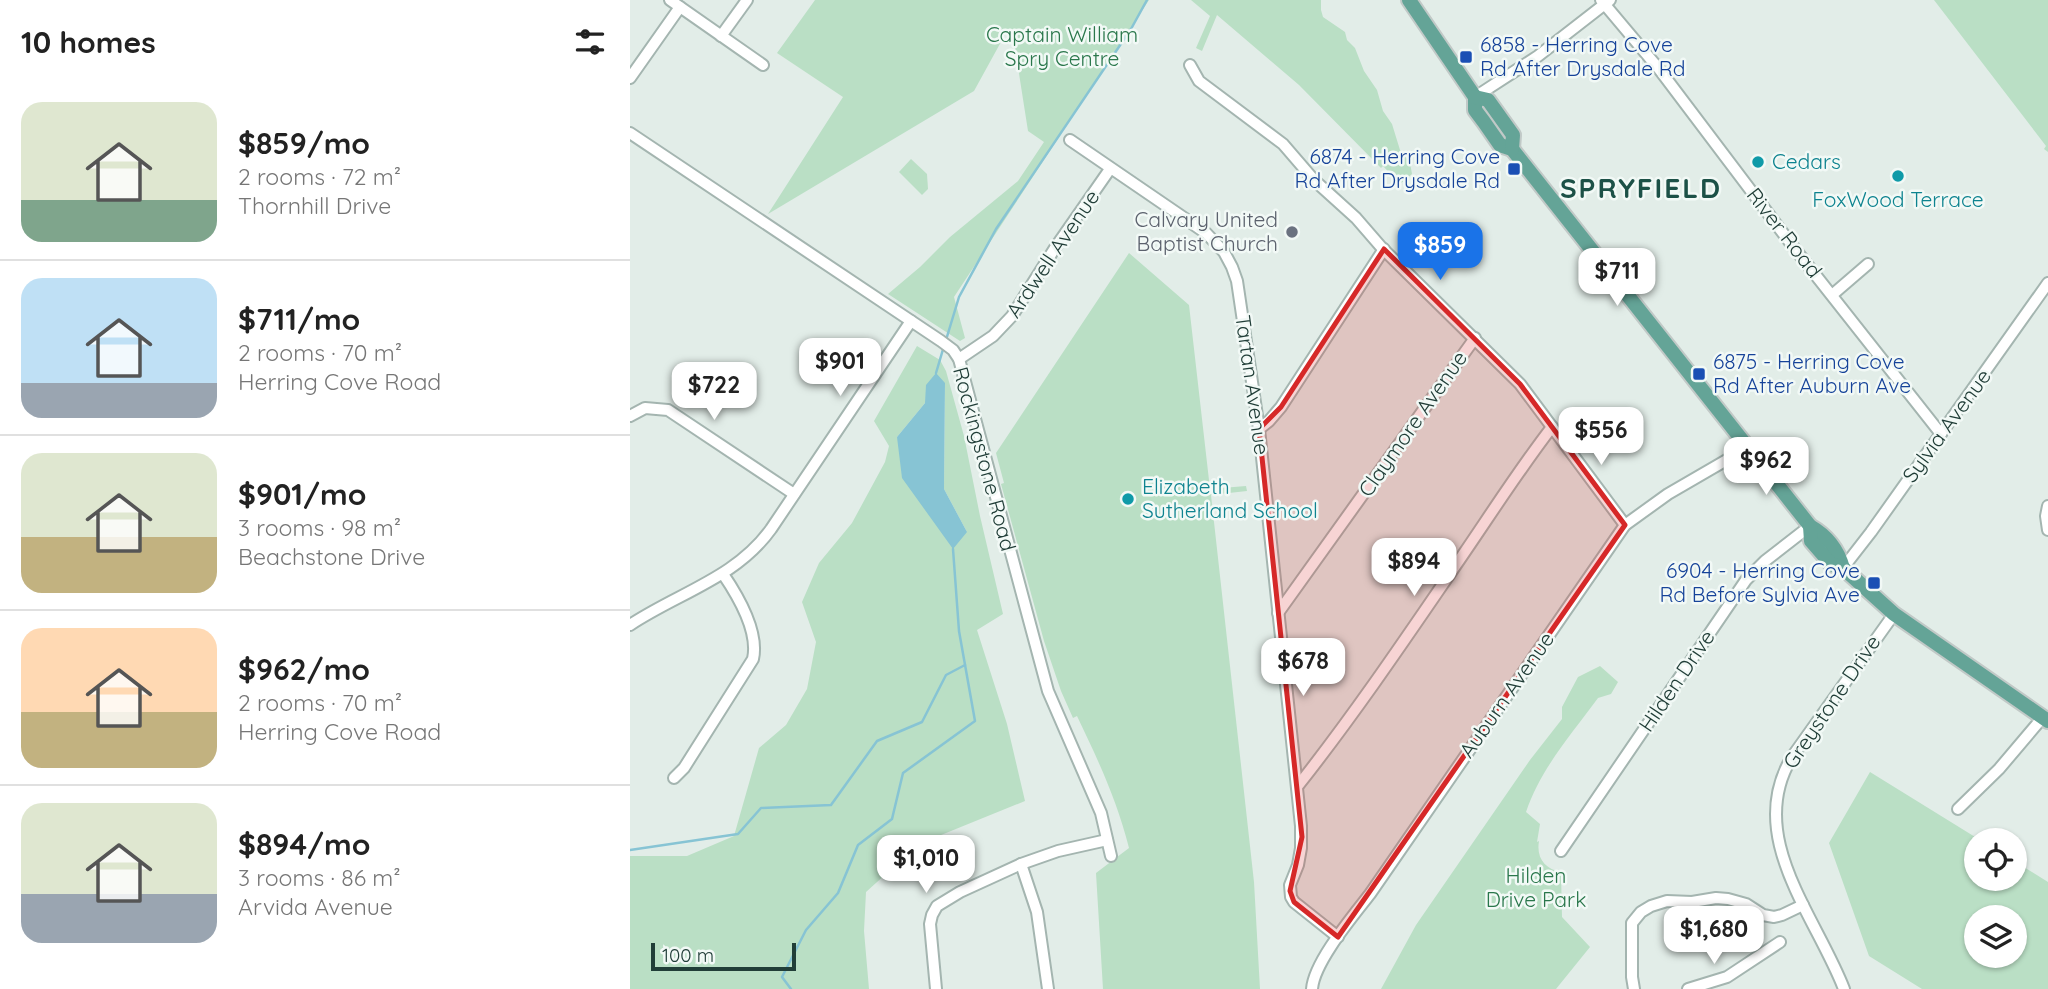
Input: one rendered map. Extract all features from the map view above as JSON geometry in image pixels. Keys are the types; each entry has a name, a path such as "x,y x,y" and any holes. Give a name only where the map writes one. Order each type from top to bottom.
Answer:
{"main road":[{"path":"1409,0 1475,97 1488,100 1513,135 1512,149 1810,526 1811,541 1831,564 1843,568 1894,614 2045,719"}],"street":[{"path":"670,0 763,65"},
{"path":"721,36 747,0"},
{"path":"1475,97 1538,56 1605,2"},
{"name":"River Road","path":"1605,2 1941,434"},
{"path":"630,78 680,7"},
{"path":"1190,65 1199,81 1283,144 1314,180 1356,218 1520,384 1625,525"},
{"name":"Rockingstone Road","path":"630,133 947,345 959,359 1048,691 1101,813 1111,856"},
{"name":"Tartan Avenue","path":"1070,140 1206,233 1228,259 1237,281 1259,429 1297,787 1301,848 1298,865 1290,882 1291,895 1294,902 1338,937"},
{"name":"Ardwell Avenue","path":"959,359 993,336 1012,316 1110,169"},
{"path":"1259,429 1280,407 1384,249"},
{"path":"1832,295 1868,264"},
{"name":"Sylvia Avenue","path":"1843,568 2048,283"},
{"path":"630,625 723,574 755,549 911,321"},
{"name":"Claymore Avenue","path":"1278,614 1475,338"},
{"path":"630,416 645,408 668,410 794,494"},
{"path":"1297,787 1334,740 1552,427"},
{"name":"Auburn Avenue","path":"1312,989 1316,973 1338,937 1625,525 1668,494 1749,447"},
{"path":"2047,511 2048,530"},
{"name":"Hilden Drive","path":"1561,851 1746,580 1765,561 1810,526"},
{"path":"674,778 684,768 739,684 755,650 749,624 723,574"},
{"name":"Greystone Drive","path":"1844,989 1803,905 1777,839 1775,811 1779,787 1792,757 1894,614"},
{"path":"1958,809 2000,769 2045,719"},
{"path":"936,989 930,928 937,906 960,891 1021,864 1107,840"},
{"path":"1021,864 1037,912 1048,989"},
{"path":"1634,989 1632,923 1641,912 1651,906 1667,901 1728,899 1741,902 1763,915 1774,917 1803,905"},
{"path":"1688,989 1727,977 1780,942"}],"highlighted area":[{"path":"1384,249 1520,384 1625,525 1338,937 1294,902 1290,891 1302,837 1259,429 1281,407"}],"green space":[{"path":"815,0 1149,0 954,297 965,338 960,341 888,294 950,237 1018,181 1044,142 1028,131 1012,29 1007,31 974,91 768,214 843,97 777,53"},
{"name":"Captain William Spry Centre","path":"1191,0 1321,0 1323,17 1345,32 1364,71 1377,90 1383,111 1392,124 1400,150 1410,163 1412,174 1400,184 1299,85 1217,15 1202,51 1196,48 1210,16"},
{"path":"1934,0 2048,0 2048,152 2044,149 2046,146"},
{"path":"911,159 927,174 928,189 922,195 899,172"},
{"path":"1129,253 1189,305 1210,489 1246,486 1247,491 1211,495 1254,882 1260,989 1103,989 1096,873 1129,848 1100,764 1077,716 1073,718 1061,691 1044,641 1001,484 1004,483 996,453"},
{"path":"917,346 940,360 946,371 964,436 1003,614 977,630 1007,724 1025,801 919,844 866,892 864,931 869,989 630,989 630,856 687,856 734,836 759,748 786,725 807,689 816,642 802,602 819,563 852,523 885,462 889,446 874,421","holes":["945,384 944,489 967,532 897,437"]},
{"name":"Hilden Drive Park","path":"1600,666 1618,682 1611,694 1598,698 1558,752 1532,796 1526,812 1540,824 1537,842 1539,841 1540,857 1550,868 1561,872 1562,917 1590,947 1556,989 1381,989 1416,925 1530,760 1562,719 1562,707 1578,677"},
{"path":"1870,772 1964,830 1964,891 2027,891 2027,869 2048,882 2048,989 1922,989 1869,956 1829,843"}],"water":[{"path":"936,373 945,383 944,489 967,532 953,549 902,478 897,437 925,403 926,385"}],"waterway":[{"path":"946,340 959,297 996,229 1131,29 1147,0"},
{"path":"936,373 944,346"},
{"path":"791,989 782,977 806,930 838,893 858,845 892,819 903,773 975,721 959,631 953,549"},
{"path":"630,850 738,834 761,808 831,805 877,741 922,722 946,675 965,665"}],"place":[{"name":"6858 - Herring Cove Rd After Drysdale Rd","path":"1466,57"},
{"name":"Cedars","path":"1758,162"},
{"name":"6874 - Herring Cove Rd After Drysdale Rd","path":"1514,169"},
{"name":"FoxWood Terrace","path":"1898,176"},
{"name":"Calvary United Baptist Church","path":"1292,232"},
{"name":"6875 - Herring Cove Rd After Auburn Ave","path":"1699,374"},
{"name":"Elizabeth Sutherland School","path":"1128,499"},
{"name":"6904 - Herring Cove Rd Before Sylvia Ave","path":"1874,583"}],"district":[{"name":"SPRYFIELD","path":"1641,188"}]}
